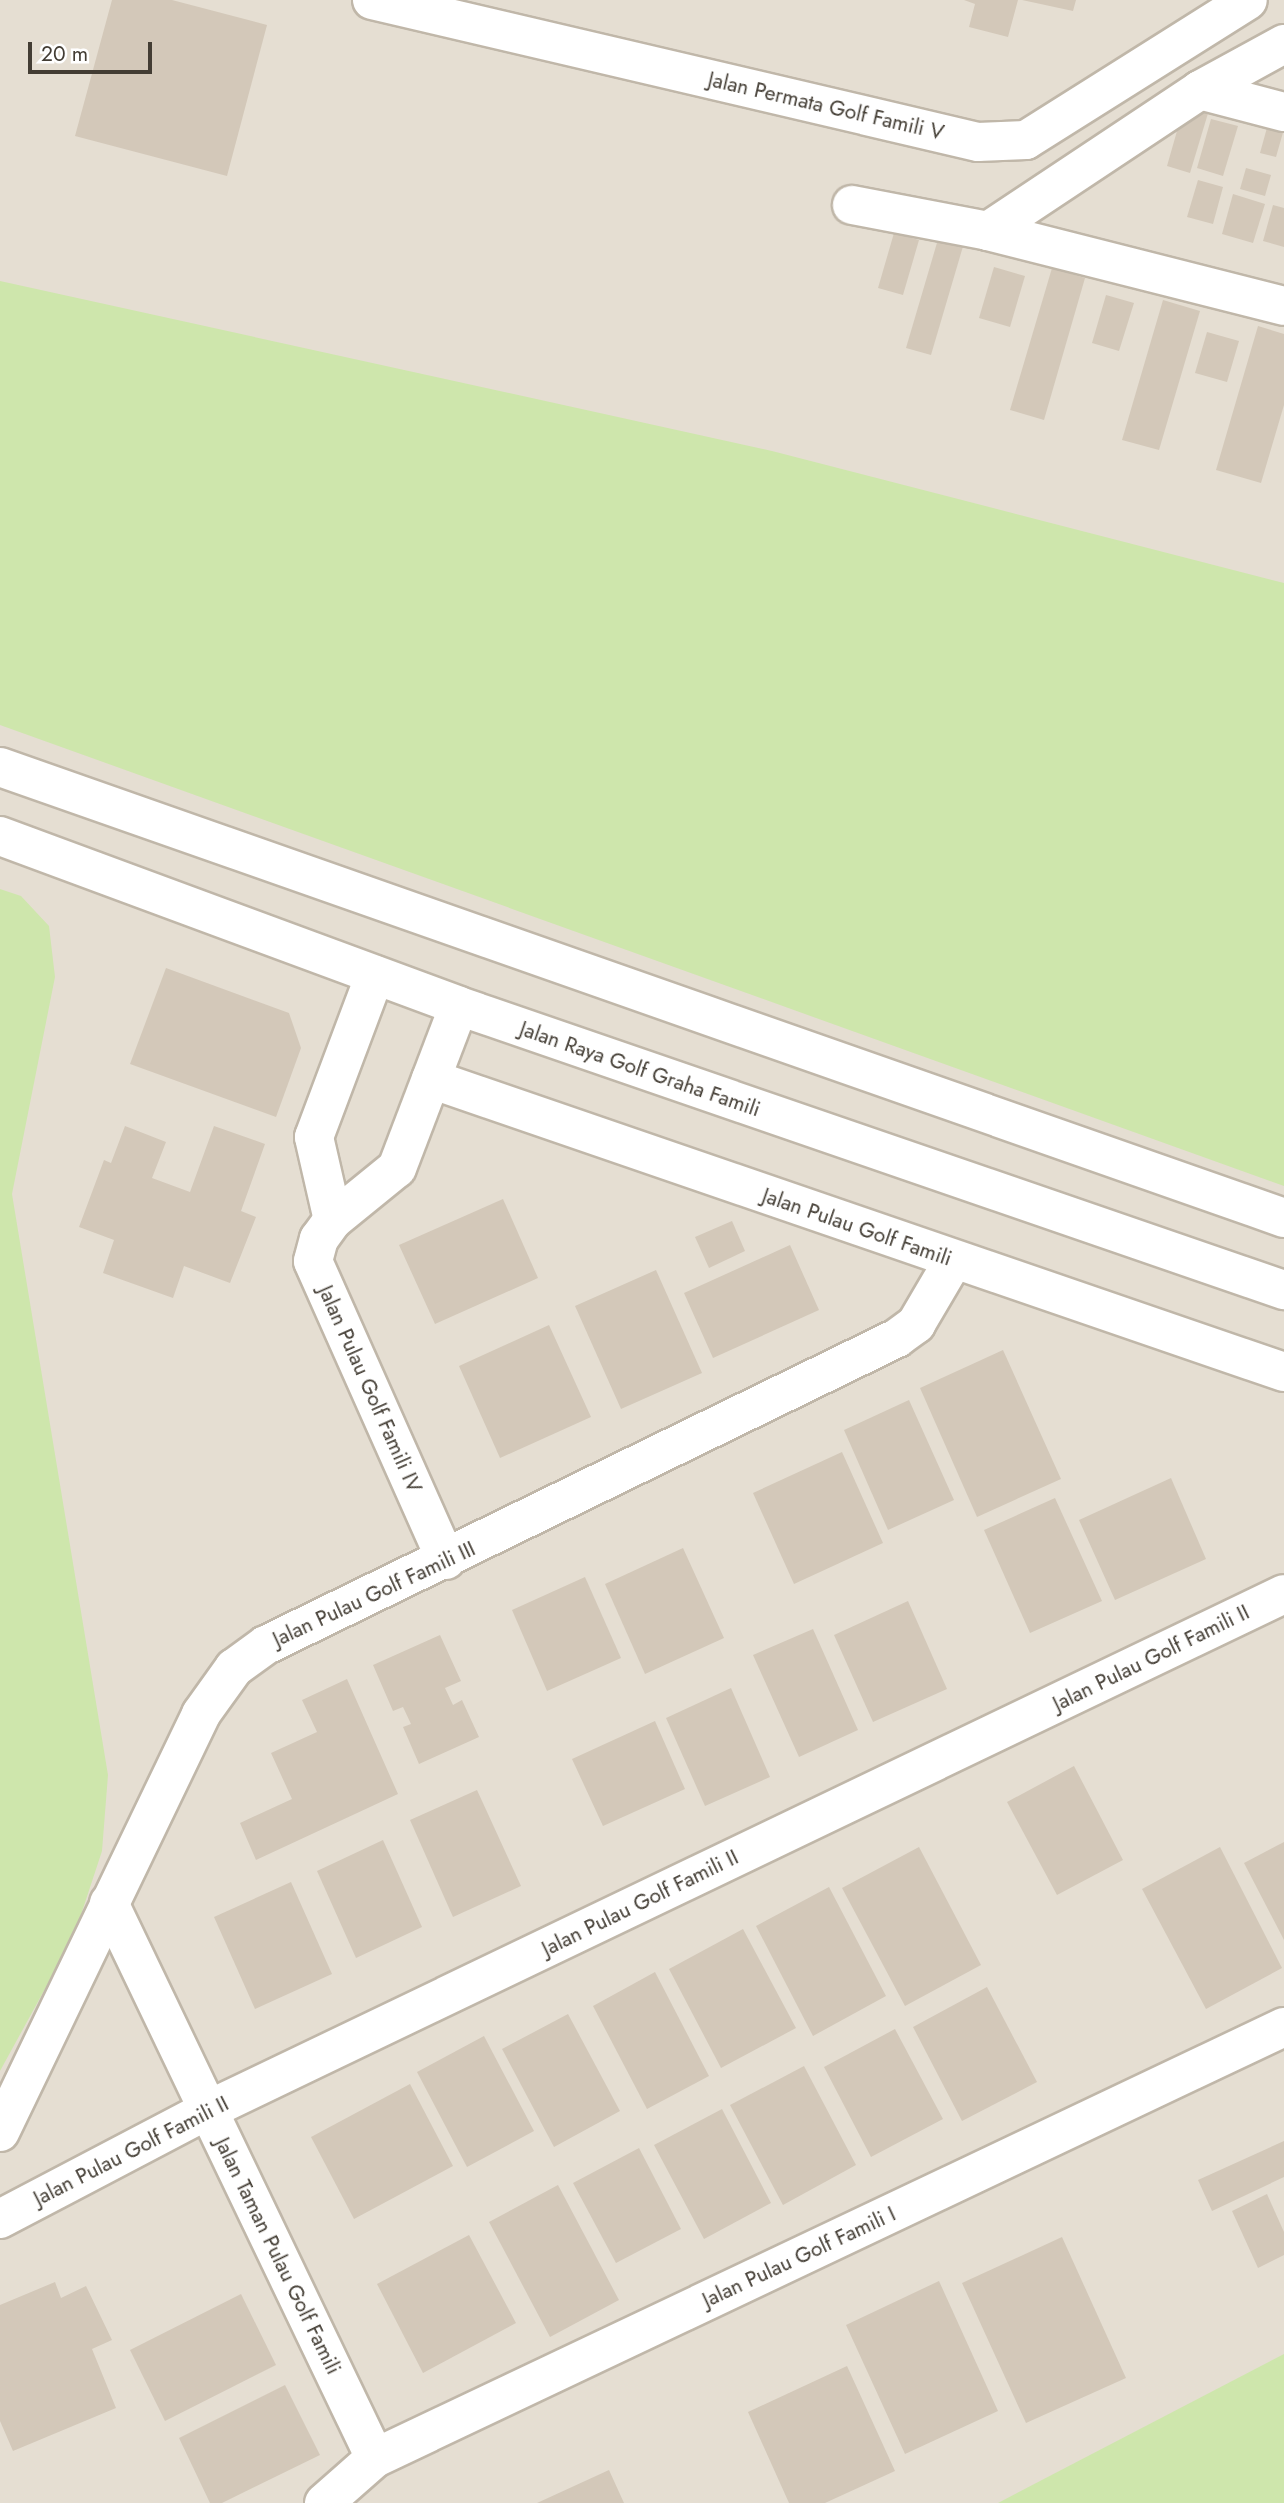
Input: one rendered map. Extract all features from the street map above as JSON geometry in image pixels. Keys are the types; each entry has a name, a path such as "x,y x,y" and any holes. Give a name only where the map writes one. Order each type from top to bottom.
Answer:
{"street":[{"name":"Jalan Permata Golf Famili V","path":"372,0 978,142 1026,141 1194,17 1248,0"},
{"path":"988,231 1200,90 1284,44"},
{"path":"1200,90 1284,112"},
{"path":"852,205 988,231 1284,306"},
{"path":"0,767 1284,1219"},
{"name":"Jalan Raya Golf Graha Famili","path":"0,836 459,1006 1284,1290"},
{"path":"333,1220 314,1137 375,975"},
{"name":"Jalan Pulau Golf Famili IV","path":"446,1560 313,1261 319,1240 333,1220 397,1168 459,1006"},
{"name":"Jalan Pulau Golf Famili","path":"431,1079 953,1261 1284,1372"},
{"name":"Jalan Pulau Golf Famili III","path":"0,2132 201,1714 233,1668 266,1645 446,1560 897,1338 916,1324 953,1261"},
{"name":"Jalan Pulau Golf Famili II","path":"0,2219 208,2110 1284,1594"},
{"name":"Jalan Taman Pulau Golf Famili","path":"109,1903 375,2458"},
{"name":"Jalan Pulau Golf Famili I","path":"324,2503 375,2458 1284,2027"}],"shaded area":[{"path":"0,0 1284,0 1284,2503 0,2503"}],"green space":[{"path":"0,281 772,451 1284,583 1284,1186 0,725"},
{"path":"0,889 21,896 49,926 55,977 12,1194 108,1775 102,1851 74,1936 0,2071"},
{"path":"1284,2354 1284,2503 998,2503"}],"building":[{"path":"112,0 172,0 267,25 227,176 75,136"},
{"path":"964,0 1018,0 1008,37 969,27 975,4"},
{"path":"1022,0 1076,0 1073,11"},
{"path":"1185,103 1209,110 1190,173 1167,166"},
{"path":"1211,119 1238,126 1223,176 1197,168"},
{"path":"1268,124 1284,129 1276,157 1260,153"},
{"path":"1246,168 1271,175 1265,196 1240,189"},
{"path":"1198,180 1223,187 1213,224 1187,217"},
{"path":"1233,194 1265,204 1253,243 1222,234"},
{"path":"1273,205 1284,208 1284,247 1263,241"},
{"path":"894,233 919,240 903,295 878,288"},
{"path":"939,236 964,243 931,355 906,348"},
{"path":"994,267 1025,276 1010,327 979,318"},
{"path":"1052,268 1085,278 1044,420 1010,410"},
{"path":"1106,295 1134,303 1119,351 1092,343"},
{"path":"1163,300 1200,311 1159,450 1122,440"},
{"path":"1258,326 1284,334 1284,405 1261,483 1216,470"},
{"path":"1207,332 1239,341 1227,382 1195,373"},
{"path":"166,968 289,1013 301,1048 276,1117 130,1064"},
{"path":"125,1126 166,1142 152,1178 190,1192 214,1126 265,1144 241,1211 256,1217 230,1283 184,1266 173,1298 103,1273 114,1240 79,1227 104,1160 111,1163"},
{"path":"503,1199 538,1278 435,1324 399,1245"},
{"path":"732,1221 745,1251 709,1268 695,1237"},
{"path":"790,1245 819,1310 713,1358 684,1293"},
{"path":"656,1270 702,1373 621,1409 575,1306"},
{"path":"549,1325 591,1417 500,1458 459,1366"},
{"path":"1003,1350 1061,1479 977,1517 920,1388"},
{"path":"909,1400 954,1500 888,1530 844,1430"},
{"path":"842,1452 883,1543 794,1584 753,1493"},
{"path":"1171,1478 1206,1559 1115,1600 1079,1520"},
{"path":"1055,1498 1102,1601 1030,1633 984,1530"},
{"path":"683,1548 724,1638 645,1674 605,1584"},
{"path":"585,1577 621,1658 547,1691 512,1610"},
{"path":"908,1601 947,1689 873,1722 834,1635"},
{"path":"813,1629 858,1730 799,1757 753,1655"},
{"path":"440,1635 461,1681 445,1688 453,1705 462,1700 479,1737 419,1764 403,1727 411,1724 403,1707 393,1711 373,1665"},
{"path":"347,1679 398,1794 256,1860 240,1823 292,1799 271,1753 317,1732 302,1700"},
{"path":"731,1688 770,1777 705,1806 666,1718"},
{"path":"655,1721 685,1789 603,1826 572,1759"},
{"path":"1074,1766 1123,1860 1057,1895 1007,1802"},
{"path":"477,1790 521,1886 453,1917 410,1820"},
{"path":"383,1840 422,1927 356,1958 317,1871"},
{"path":"1284,1842 1284,1940 1244,1863"},
{"path":"919,1847 981,1965 905,2006 842,1888"},
{"path":"1220,1847 1282,1968 1206,2009 1142,1889"},
{"path":"291,1882 332,1974 255,2009 214,1917"},
{"path":"829,1887 886,1996 813,2036 756,1926"},
{"path":"743,1929 796,2028 721,2068 669,1969"},
{"path":"655,1972 709,2076 647,2109 593,2006"},
{"path":"987,1987 1037,2082 962,2121 913,2027"},
{"path":"568,2014 620,2111 554,2147 502,2049"},
{"path":"895,2029 943,2119 871,2157 824,2067"},
{"path":"484,2036 534,2131 467,2167 417,2072"},
{"path":"804,2066 856,2165 783,2205 730,2105"},
{"path":"410,2084 453,2166 354,2219 311,2137"},
{"path":"722,2109 771,2203 704,2239 654,2145"},
{"path":"1284,2141 1284,2177 1212,2211 1198,2180"},
{"path":"639,2148 681,2229 616,2263 573,2183"},
{"path":"558,2185 619,2300 550,2337 489,2222"},
{"path":"1267,2194 1284,2232 1284,2255 1258,2268 1232,2211"},
{"path":"469,2235 516,2323 423,2373 377,2284"},
{"path":"1062,2237 1126,2378 1026,2423 962,2283"},
{"path":"939,2281 998,2411 905,2454 846,2325"},
{"path":"55,2282 61,2298 86,2286 112,2340 92,2349 116,2408 13,2451 0,2421 0,2305"},
{"path":"241,2294 276,2365 165,2421 130,2350"},
{"path":"847,2366 895,2471 825,2503 789,2503 748,2412"},
{"path":"285,2385 320,2455 222,2503 210,2503 179,2438"},
{"path":"609,2470 624,2503 537,2503"}]}
